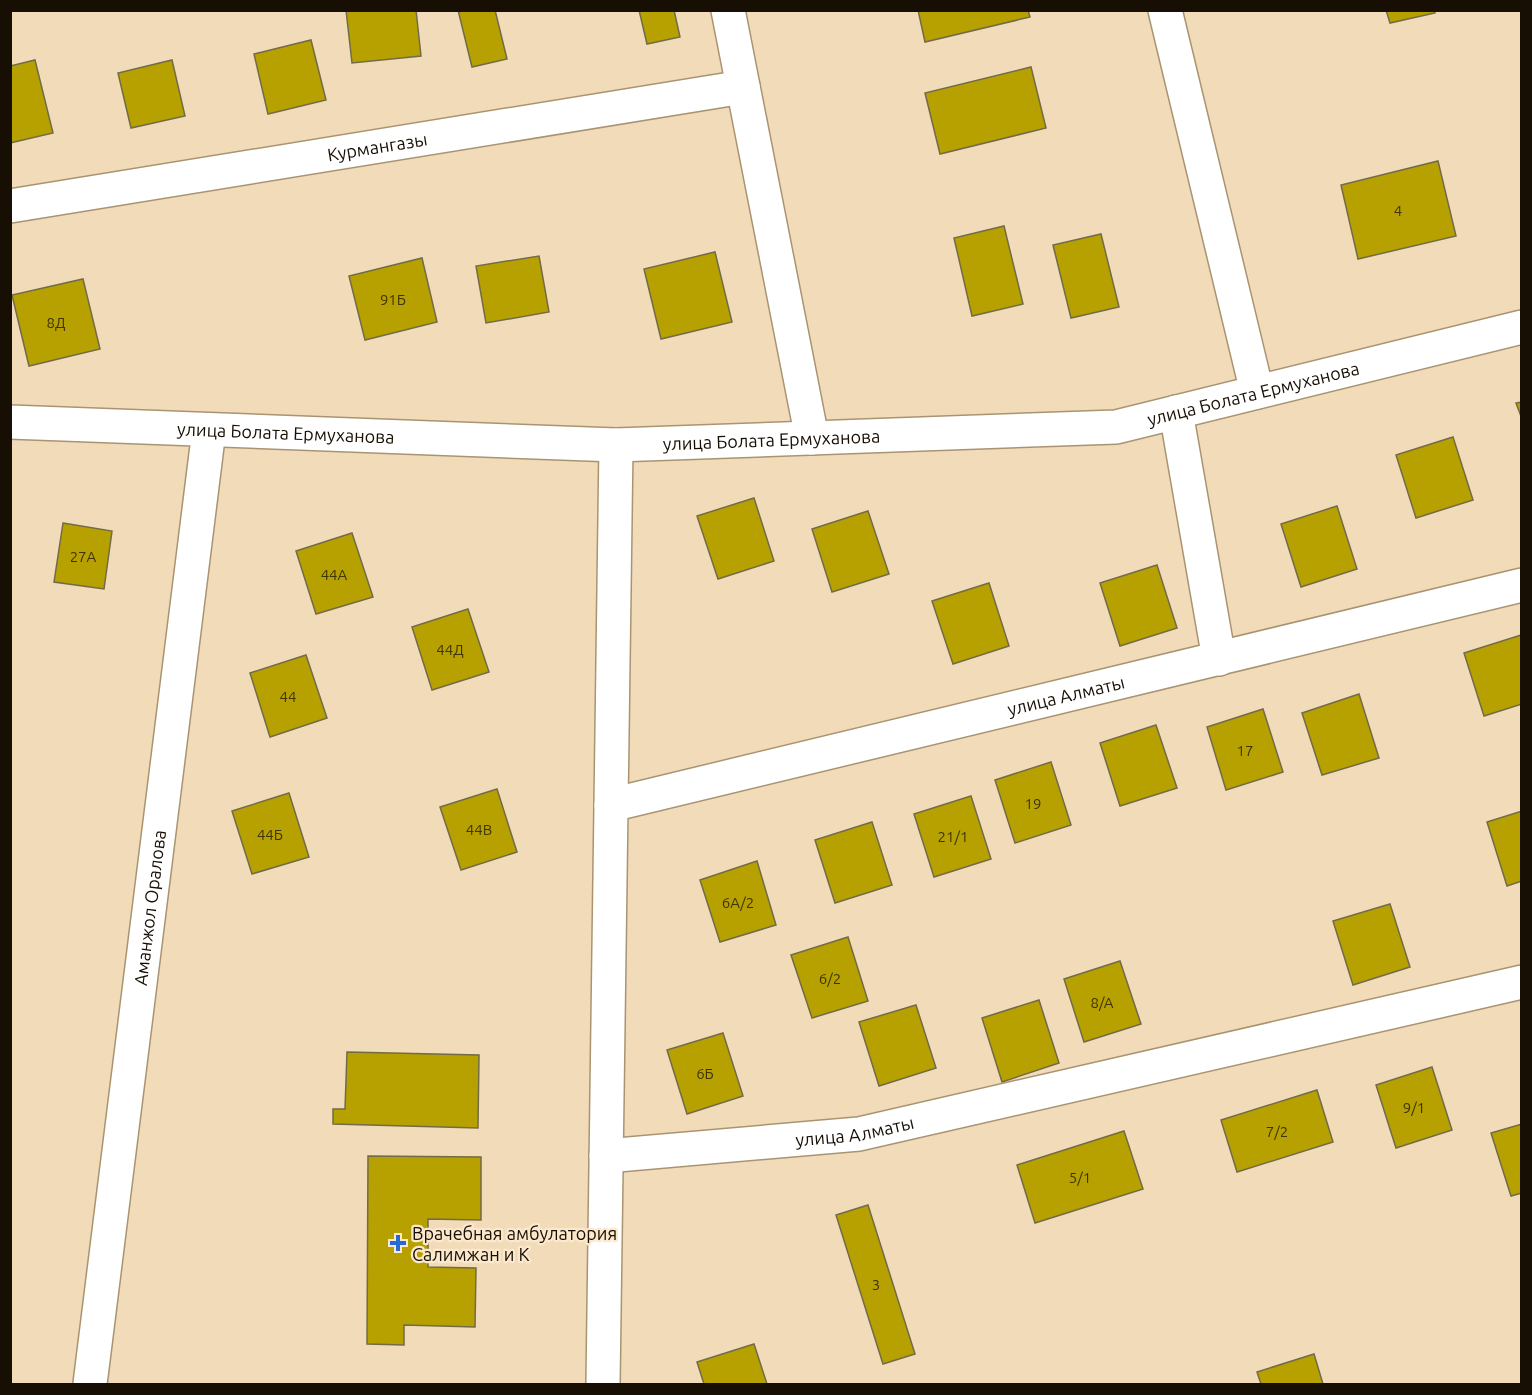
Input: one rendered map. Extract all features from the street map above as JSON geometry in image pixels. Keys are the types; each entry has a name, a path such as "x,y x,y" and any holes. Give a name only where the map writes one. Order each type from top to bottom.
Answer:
{"street":[{"path":"728,10 812,438"},
{"path":"1165,10 1257,392"},
{"name":"Курмангазы","path":"10,207 743,87"},
{"name":"улица Болата Ермуханова","path":"10,422 616,445 1116,427 1521,327"},
{"path":"1176,412 1220,658"},
{"name":"Аманжол Оралова","path":"90,1384 209,429"},
{"path":"603,1384 616,445"},
{"name":"улица Алматы","path":"611,805 1521,585"},
{"name":"улица Алматы","path":"606,1156 859,1134 1521,982"}],"building":[{"path":"346,10 416,10 421,56 352,63"},
{"path":"458,10 495,10 507,59 472,67"},
{"path":"639,10 674,10 680,37 647,44"},
{"path":"918,10 1028,10 1030,17 925,42"},
{"path":"1386,10 1435,10 1435,13 1390,23"},
{"path":"311,40 326,100 268,114 254,54"},
{"path":"35,60 53,133 10,143 10,66"},
{"path":"172,60 185,116 131,128 118,73"},
{"path":"1031,67 1046,128 940,154 925,93"},
{"path":"1438,161 1456,236 1358,259 1341,185"},
{"path":"1004,226 1023,304 972,316 954,238"},
{"path":"1101,234 1119,307 1071,318 1053,245"},
{"path":"715,252 732,322 661,339 644,269"},
{"path":"539,256 549,312 486,323 476,266"},
{"path":"422,258 437,322 365,340 349,276"},
{"path":"83,279 100,349 29,366 12,295"},
{"path":"1522,402 1522,419 1516,403"},
{"path":"1453,437 1473,500 1416,518 1396,455"},
{"path":"754,498 774,561 718,579 697,516"},
{"path":"1337,506 1357,569 1301,587 1281,524"},
{"path":"868,511 889,574 832,592 812,529"},
{"path":"63,523 112,531 104,589 54,582"},
{"path":"352,533 373,597 316,614 296,551"},
{"path":"1157,565 1177,628 1120,646 1100,583"},
{"path":"989,583 1009,646 953,664 932,601"},
{"path":"468,609 489,672 432,690 412,627"},
{"path":"1521,635 1522,704 1484,716 1464,653"},
{"path":"306,655 327,718 270,737 250,673"},
{"path":"1359,694 1379,758 1322,775 1302,713"},
{"path":"1263,709 1283,772 1226,790 1207,727"},
{"path":"1156,725 1177,788 1120,806 1100,743"},
{"path":"1051,762 1071,825 1015,843 995,780"},
{"path":"497,789 517,852 461,870 440,807"},
{"path":"289,793 309,857 252,874 232,811"},
{"path":"971,796 991,859 934,877 914,814"},
{"path":"1522,811 1522,881 1507,886 1487,822"},
{"path":"872,822 892,885 835,903 815,840"},
{"path":"757,861 776,925 720,942 700,880"},
{"path":"1390,904 1410,967 1353,985 1333,921"},
{"path":"848,937 868,1001 812,1018 791,955"},
{"path":"1120,961 1141,1024 1084,1042 1064,979"},
{"path":"1039,1000 1059,1063 1002,1082 982,1018"},
{"path":"916,1005 936,1068 879,1086 859,1022"},
{"path":"723,1033 743,1096 687,1114 667,1050"},
{"path":"347,1052 479,1055 478,1128 333,1124 333,1109 345,1109"},
{"path":"1432,1067 1452,1130 1396,1148 1376,1085"},
{"path":"1317,1090 1333,1142 1237,1172 1221,1120"},
{"path":"1522,1124 1522,1193 1511,1196 1491,1133"},
{"path":"1124,1131 1143,1189 1035,1223 1017,1165"},
{"name":"Врачебная амбулатория Салимжан и К","path":"368,1156 481,1157 481,1220 428,1219 428,1267 476,1268 475,1327 404,1325 404,1345 367,1344"},
{"path":"868,1205 915,1354 883,1364 836,1215"},
{"path":"754,1344 767,1384 704,1384 697,1362"},
{"path":"1314,1354 1323,1384 1261,1384 1257,1372"}],"place":[{"name":"Врачебная амбулатория Салимжан и К","path":"398,1243"}]}
